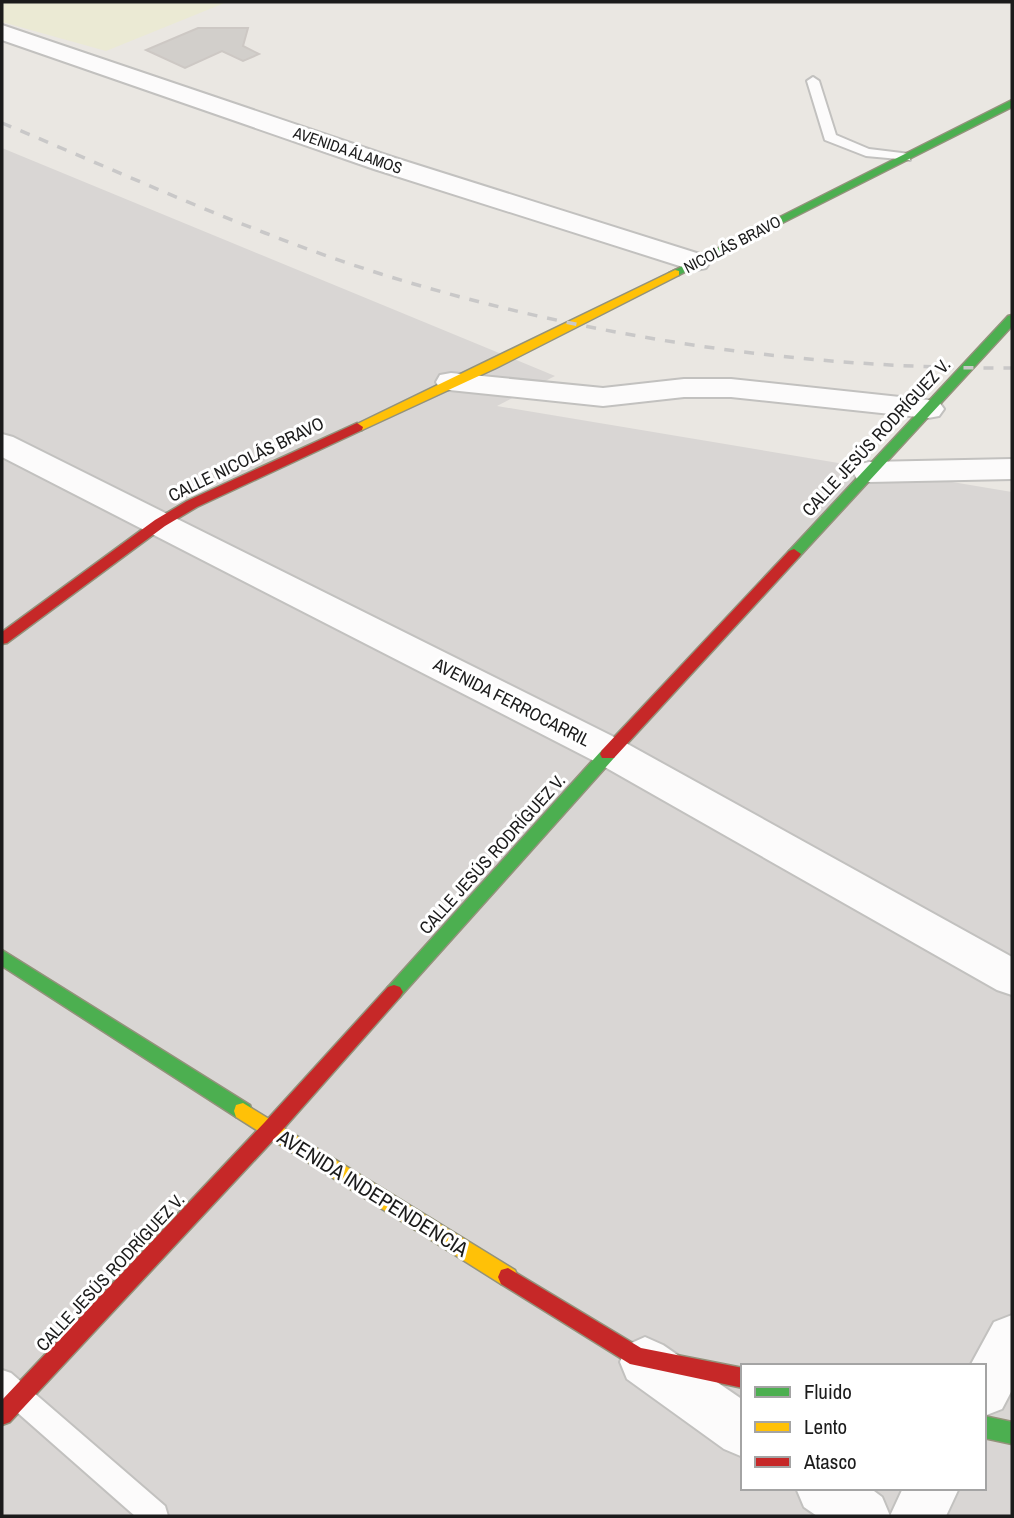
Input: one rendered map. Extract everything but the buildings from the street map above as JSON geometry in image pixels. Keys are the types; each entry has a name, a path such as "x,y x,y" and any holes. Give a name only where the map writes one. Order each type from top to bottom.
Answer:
{"main road":[{"name":"NICOLÁS BRAVO","path":"451,382 1012,103"},
{"path":"955,132 983,134"},
{"name":"CALLE JESÚS RODRÍGUEZ V.","path":"8,1398 271,1129 610,752 1012,319"},
{"name":"CALLE NICOLÁS BRAVO","path":"2,639 159,523 192,504 451,382"},
{"name":"AVENIDA INDEPENDENCIA","path":"2,957 271,1129 637,1357"},
{"path":"637,1357 741,1378"},
{"path":"986,1427 1012,1433"}],"street":[{"name":"AVENIDA ÁLAMOS","path":"2,32 383,163 696,262"},
{"path":"451,382 603,397 684,388 731,388 928,409"},
{"name":"AVENIDA FERROCARRIL","path":"2,444 610,752 1012,978"},
{"path":"869,472 1012,468"},
{"path":"986,1387 1012,1339"},
{"name":"AVENIDA INDEPENDENCIA","path":"637,1357 741,1430"},
{"path":"826,1490 863,1516"},
{"path":"917,1516 931,1490"}],"lane":[{"path":"813,81 830,137 851,149 883,157 905,157"},
{"path":"8,1398 155,1516"}],"shaded area":[{"path":"2,148 555,376 497,406 1012,492 1012,1516 2,1516"}],"green space":[{"path":"2,2 227,2 106,51 2,22"}],"railway":[{"path":"2,123 190,203 333,258 458,296 535,315 614,332 773,355 853,363 1012,368"}],"traffic: fast":[{"path":"675,273 1012,103"},
{"path":"794,554 1012,319"},
{"path":"394,992 608,754"},
{"path":"2,957 243,1111"},
{"path":"986,1427 1012,1433"}],"traffic: slow":[{"path":"357,427 492,365 675,273"},
{"path":"243,1111 508,1277"}],"traffic: jam":[{"path":"2,639 160,523 192,504 357,427"},
{"path":"608,754 794,554"},
{"path":"2,1415 271,1129 394,992"},
{"path":"508,1277 637,1357 741,1378"}]}
